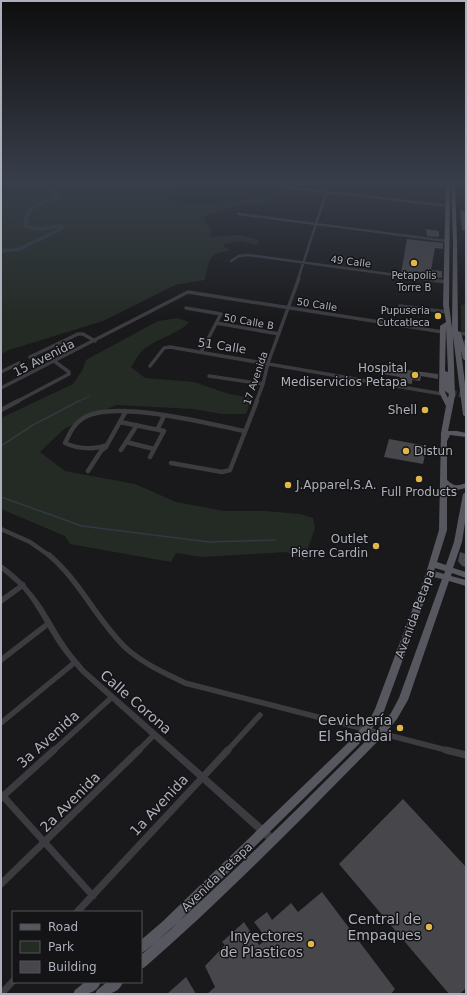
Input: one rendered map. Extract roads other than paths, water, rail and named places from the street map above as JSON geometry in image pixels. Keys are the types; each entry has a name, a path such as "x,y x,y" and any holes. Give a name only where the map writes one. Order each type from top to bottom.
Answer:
{"main road":[{"name":"Avenida Petapa","path":"142,946 166,926 264,832 367,729 375,718 386,694 431,569 442,534 444,521 444,444 449,406 452,396 446,282 447,227"},
{"path":"455,227 456,331 466,416"},
{"path":"447,241 455,242"},
{"path":"448,323 443,326 442,394 449,406"},
{"path":"448,323 446,335 446,377 447,390 451,394"},
{"path":"456,331 463,347 466,359"},
{"path":"456,331 466,384"},
{"path":"444,444 448,434 457,433 466,435"},
{"path":"444,481 450,487 462,488 466,486"},
{"name":"Avenida Petapa","path":"142,962 175,935 273,840 381,732 394,716 403,700 448,574 458,542 466,494"},
{"path":"431,569 448,574 466,583"},
{"path":"448,574 466,575"},
{"path":"79,994 94,983"},
{"path":"101,994 115,983"}],"street":[{"name":"17 Avenida","path":"171,463 218,472 230,470 263,384 268,363 289,308 315,227"},
{"path":"342,227 447,241"},
{"name":"49 Calle","path":"231,261 239,256 248,255 446,282"},
{"name":"50 Calle","path":"188,292 443,332"},
{"name":"15 Avenida","path":"1,390 93,344 95,341 188,292"},
{"path":"400,306 447,312"},
{"path":"186,308 220,313 201,352"},
{"name":"50 Calle B","path":"216,323 279,334"},
{"path":"456,331 466,334"},
{"path":"30,357 78,334 83,334 95,341"},
{"path":"463,347 466,341"},
{"name":"51 Calle","path":"150,366 165,347 268,363 442,394"},
{"path":"1,410 69,374 69,372 55,362"},
{"path":"1,372 19,363"},
{"path":"209,376 263,384"},
{"path":"107,445 96,448 73,446 65,443 75,425 90,415 103,411 142,412 244,431"},
{"path":"88,472 101,451 107,445 126,411"},
{"path":"158,428 164,416"},
{"path":"120,422 158,428 164,431 150,457"},
{"path":"121,450 137,425"},
{"path":"126,442 154,449"},
{"path":"1,529 23,538 40,548 71,576 110,632 127,650 148,665 185,683 466,755"},
{"name":"Calle Corona","path":"1,567 23,585 74,662 111,698 203,777 273,840"},
{"path":"1,602 23,585"},
{"path":"1,660 49,623"},
{"path":"1,723 74,662"},
{"name":"3a Avenida","path":"2,796 111,698"},
{"name":"1a Avenida","path":"78,911 260,715"},
{"name":"2a Avenida","path":"1,884 45,843 154,735"},
{"path":"2,796 93,896"},
{"path":"1,994 12,982"}],"waterway":[{"path":"30,227 41,229 51,227"},
{"path":"1,251 18,250 62,227"},
{"path":"78,402 90,396"},
{"path":"1,446 33,425 78,402"},
{"path":"1,497 82,526 209,542 275,540"}],"tunnel":[{"path":"451,393 464,395"}],"place":[{"name":"Petapolis Torre B","path":"414,263"},
{"name":"Pupuseria Cutcatleca","path":"438,316"},
{"name":"Hospital Mediservicios Petapa","path":"415,375"},
{"name":"Shell","path":"425,410"},
{"name":"Distun","path":"406,451"},
{"name":"Full Products","path":"419,479"},
{"name":"J.Apparel,S.A.","path":"288,485"},
{"name":"Outlet Pierre Cardin","path":"376,546"},
{"name":"Cevichería El Shaddai","path":"400,728"},
{"name":"Central de Empaques","path":"429,927"},
{"name":"Inyectores de Plasticos","path":"311,944"}]}
